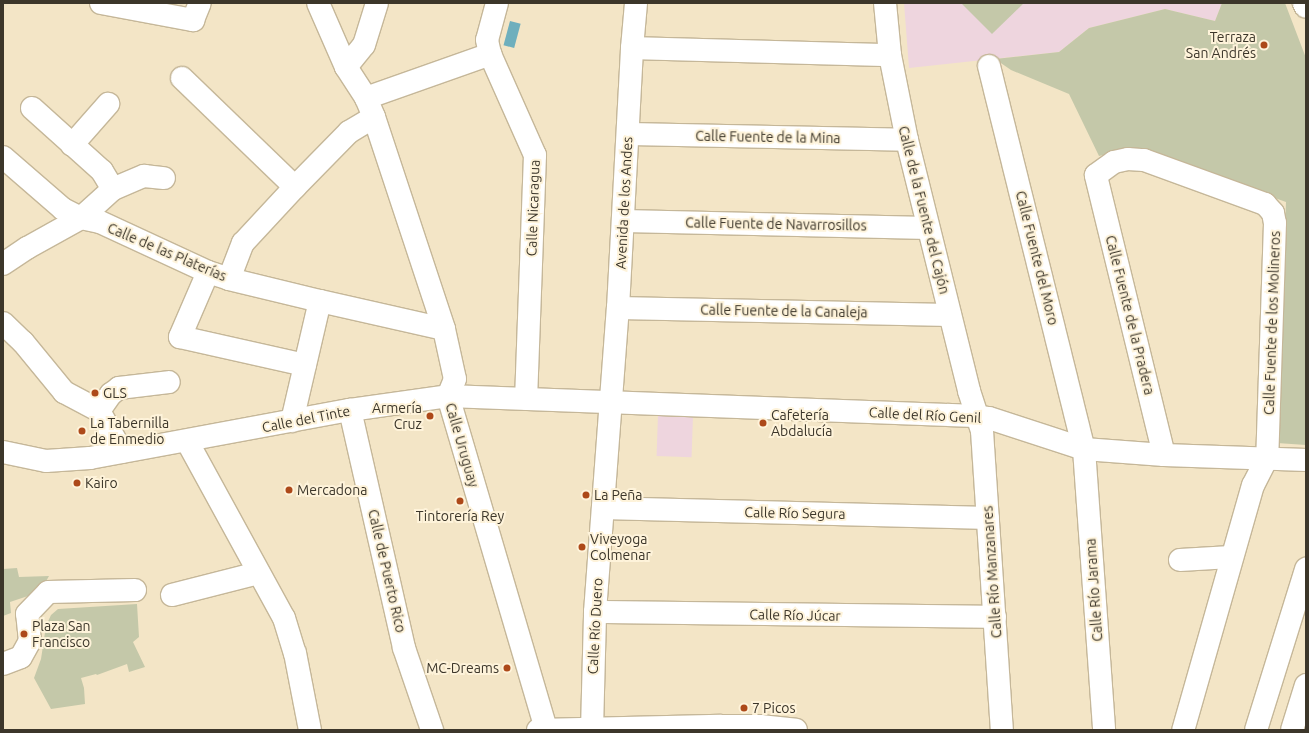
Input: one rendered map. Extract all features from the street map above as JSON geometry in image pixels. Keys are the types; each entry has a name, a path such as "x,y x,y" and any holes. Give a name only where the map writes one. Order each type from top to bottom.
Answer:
{"street":[{"path":"101,3 193,20 200,3"},
{"name":"Calle Uruguay","path":"318,3 346,67 370,108 444,329 455,379 448,396 542,730"},
{"path":"346,67 364,45 377,3"},
{"name":"Calle Nicaragua","path":"497,3 487,40 490,54 535,155 526,399"},
{"name":"Avenida de los Andes","path":"611,403 624,220 632,48 636,3"},
{"name":"Calle de la Fuente del Cajón","path":"885,3 890,55 906,140 976,416"},
{"path":"1304,3 1306,7"},
{"path":"632,48 890,55"},
{"path":"229,279 243,243 295,187 350,132 370,108 490,54"},
{"name":"Calle Fuente del Moro","path":"989,66 1084,449"},
{"path":"182,78 295,187"},
{"path":"72,145 108,104"},
{"path":"32,108 102,171 113,188"},
{"name":"Calle Fuente de la Mina","path":"629,134 906,140"},
{"name":"Calle de las Platerías","path":"3,158 63,209 81,218 100,222 208,272 229,279 320,301 444,329"},
{"name":"Calle Fuente de los Molineros","path":"1096,175 1114,162 1128,159 1144,160 1265,204 1273,213 1275,223 1267,458"},
{"name":"Calle Fuente de la Pradera","path":"1096,175 1164,454"},
{"path":"3,264 27,248 81,218 113,188 144,176 164,178"},
{"name":"Calle Fuente de Navarrosillos","path":"624,220 928,228"},
{"path":"208,272 180,337 305,365"},
{"path":"292,421 320,301"},
{"name":"Calle Fuente de la Canaleja","path":"618,308 950,315"},
{"path":"3,323 23,342 64,392 99,411 122,452"},
{"path":"99,411 111,394 119,388 169,382"},
{"name":"Calle del Tinte","path":"3,452 46,461 90,458 350,410 448,396 611,403"},
{"name":"Calle del Río Genil","path":"611,403 976,416 989,418 1084,449 1306,460"},
{"name":"Calle Río Duero","path":"592,730 595,612 611,403"},
{"name":"Calle de Puerto Rico","path":"350,410 404,648 432,730"},
{"name":"Calle Río Manzanares","path":"976,416 982,431 1002,730"},
{"path":"187,441 284,618 295,654 310,730"},
{"name":"Calle Río Jarama","path":"1084,449 1104,730"},
{"path":"1183,730 1253,485 1267,458"},
{"name":"Calle Río Segura","path":"603,508 988,518"},
{"path":"1180,560 1231,558"},
{"path":"1256,730 1306,569"},
{"path":"172,595 258,573"},
{"path":"3,664 21,657 30,641 27,614 48,592 134,590"},
{"name":"Calle Río Júcar","path":"595,612 995,617"},
{"path":"1292,730 1306,685"},
{"path":"542,730 721,728 760,726 796,730"}],"shaded area":[{"path":"904,3 1222,3 1215,21 1165,9 1089,28 1059,52 909,68"},
{"path":"658,415 693,416 692,457 657,456"}],"green space":[{"path":"961,3 1024,3 992,34"},
{"path":"1222,3 1285,3 1306,58 1306,445 1277,443 1286,202 1144,152 1125,150 1099,156 1069,94 1011,70 995,59 1059,52 1089,28 1165,9 1215,21"},
{"path":"17,568 19,577 49,576 40,592 10,602 11,613 3,616 3,569"},
{"path":"137,604 139,637 133,642 145,667 129,672 127,664 97,675 81,678 84,688 85,704 51,709 34,678 41,659 46,626 51,615 58,609"}],"water":[{"path":"510,21 521,24 514,48 504,45"}],"place":[{"name":"Terraza San Andrés","path":"1264,45"},
{"name":"GLS","path":"95,393"},
{"name":"Armería Cruz","path":"430,416"},
{"name":"Cafetería Abdalucía","path":"763,423"},
{"name":"La Tabernilla de Enmedio","path":"82,431"},
{"name":"Kairo","path":"77,483"},
{"name":"Mercadona","path":"289,490"},
{"name":"La Peña","path":"586,495"},
{"name":"Tintorería Rey","path":"460,501"},
{"name":"Viveyoga Colmenar","path":"582,547"},
{"name":"Plaza San Francisco","path":"24,634"},
{"name":"MC-Dreams","path":"507,668"},
{"name":"7 Picos","path":"744,708"}]}
